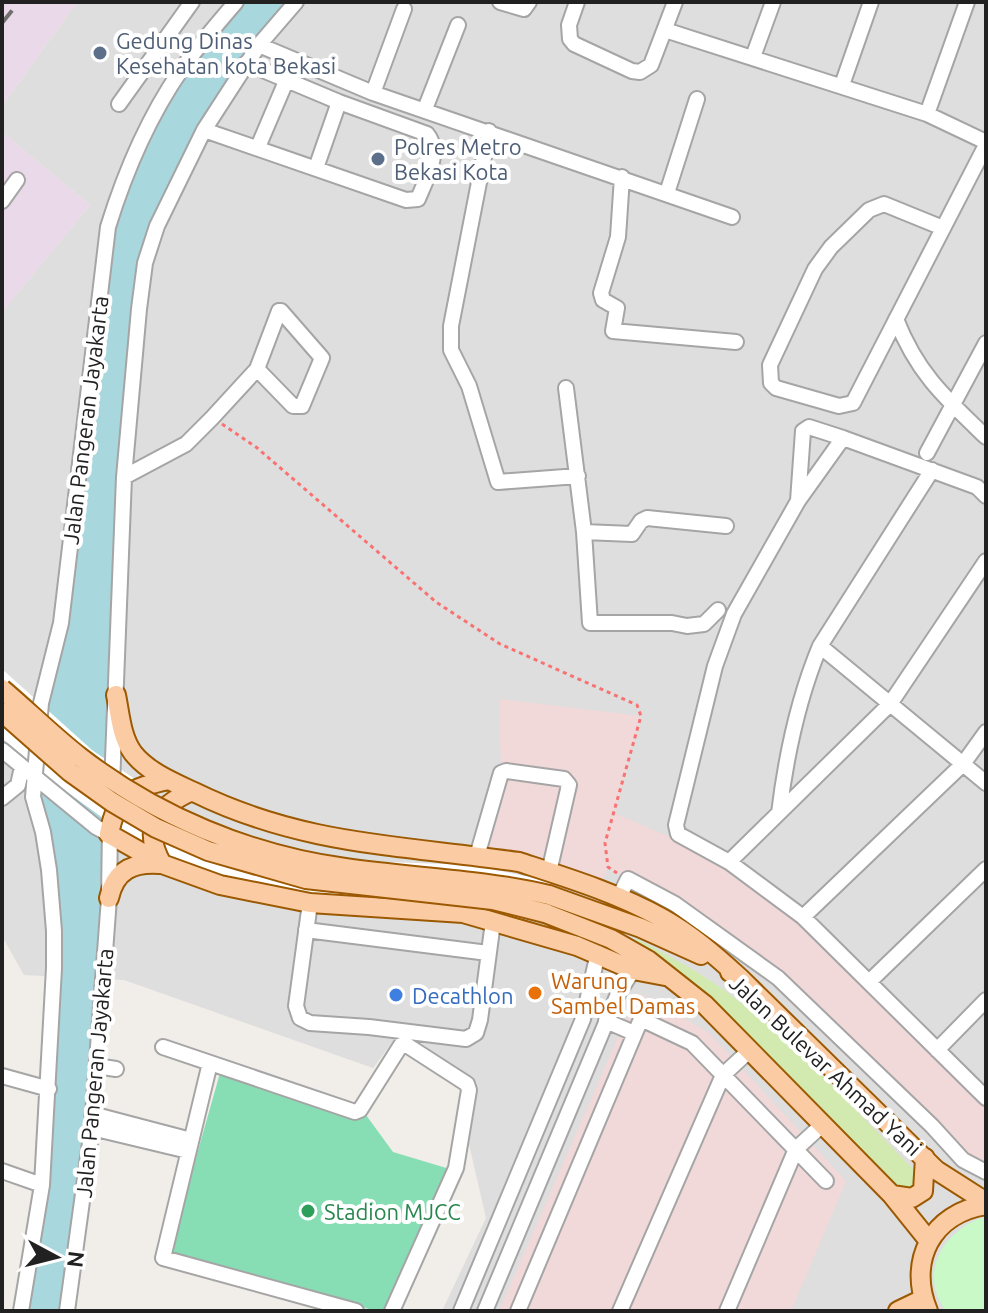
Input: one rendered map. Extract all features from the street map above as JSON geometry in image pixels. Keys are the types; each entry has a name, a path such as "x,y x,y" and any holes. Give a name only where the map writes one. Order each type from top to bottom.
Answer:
{"main road":[{"name":"Jalan Bulevar Ahmad Yani","path":"2,689 79,756 117,783 180,819 233,840 299,860 507,885 648,960 705,1005 892,1195 929,1241"},
{"path":"116,695 124,735 140,761 169,780 237,812 321,837 519,862 619,897 664,919 740,978"},
{"name":"Jalan Bulevar Ahmad Yani","path":"2,712 70,772 112,802 156,828 208,851 306,879 547,904 678,944 740,978 936,1170 986,1203"},
{"path":"169,780 137,787 127,795 103,830 162,864 220,885 310,903 450,912 598,953 633,970 665,976"},
{"path":"162,864 155,851 156,822 161,810 171,801 192,791"},
{"path":"109,898 112,884 130,867 140,862 162,864"},
{"path":"892,1195 912,1198 923,1191 919,1152"},
{"path":"898,1311 925,1305 919,1280 922,1260 929,1241 940,1226 971,1207 986,1203"}],"street":[{"path":"119,104 192,2"},
{"name":"Jalan Pangeran Jayakarta","path":"22,1311 42,1185 49,1089 54,931 47,857 33,797 41,703 61,623 108,227 120,188 165,95 236,2"},
{"name":"Jalan Pangeran Jayakarta","path":"69,1310 92,1121 109,898 103,830 116,695 124,477 145,263 157,226 204,130 246,63 296,2"},
{"path":"500,2 519,9 524,9 529,2"},
{"path":"577,2 569,25 570,39 574,44 632,71 645,71 651,65 675,2"},
{"path":"753,57 773,2"},
{"path":"842,85 871,2"},
{"path":"927,114 967,2"},
{"path":"373,93 404,9"},
{"path":"425,109 458,25"},
{"path":"665,30 927,114 986,143 943,228 857,396 847,406 776,388 771,383 770,365 815,269 831,247 869,210 884,204 894,206 943,228"},
{"path":"259,45 373,93 732,217"},
{"path":"204,130 406,200 418,199 434,154 432,140 427,134 246,63"},
{"path":"258,147 287,79"},
{"path":"667,193 697,99"},
{"path":"316,168 339,102"},
{"path":"489,131 451,326 451,350 469,386 498,482 578,476"},
{"path":"622,177 618,237 601,293 603,300 617,308 613,331 736,342"},
{"path":"2,201 17,180"},
{"path":"124,477 186,444 212,418 257,369 276,314 281,311 322,358 302,406 298,407 293,406 257,369"},
{"path":"896,319 915,362 953,406 986,437"},
{"path":"927,453 986,343"},
{"path":"566,388 584,532 590,623 696,625 704,624 718,610"},
{"path":"798,501 803,431 809,427 977,487 986,496"},
{"path":"843,438 798,501 734,614 724,640 676,825 678,834 729,862 803,917 986,1098"},
{"path":"779,813 794,730 808,673 820,646 932,470"},
{"path":"584,532 632,534 647,518 726,526"},
{"path":"729,862 890,704 986,561"},
{"path":"820,646 986,783"},
{"path":"803,917 963,764 986,732"},
{"path":"2,750 103,830"},
{"path":"2,798 18,785 22,767"},
{"path":"477,856 501,773 506,771 564,779 569,785 549,872"},
{"path":"870,981 986,869"},
{"path":"619,897 628,879 675,904 778,978 932,1126 963,1160 986,1172"},
{"path":"310,903 296,1006 300,1018 310,1023 466,1039 476,1033 480,1020 493,922"},
{"path":"306,930 488,953"},
{"path":"461,1311 583,1019 598,953"},
{"path":"485,1311 606,1021 633,970"},
{"path":"937,1050 986,1000"},
{"path":"518,1311 641,1019 692,1043 826,1181"},
{"path":"606,1021 634,1033"},
{"path":"163,1047 355,1112 360,1110 401,1045 405,1044 467,1084 469,1090 456,1168 392,1311"},
{"path":"620,1311 723,1075 750,1050"},
{"path":"210,1063 163,1258 356,1311"},
{"path":"96,1066 116,1069"},
{"path":"2,1076 49,1089"},
{"path":"92,1121 189,1146"},
{"path":"729,1310 796,1149 822,1125"},
{"path":"919,1152 932,1126"},
{"path":"2,1171 42,1185"},
{"path":"504,1207 525,1216"}],"path":[{"path":"212,418 256,447 436,602 500,644 637,705 641,716 605,843 608,867 628,879"}],"shaded area":[{"path":"2,2 77,2 2,106"},
{"path":"77,2 986,2 986,1311 442,1311 486,1218 469,1144 478,1088 420,1042 394,1040 373,1068 124,980 24,975 2,936 2,312 90,205 2,132 2,106"},
{"path":"2,132 90,205 2,312"},
{"path":"499,699 641,716 614,813 729,862 803,917 986,1098 986,1172 778,978 675,904 608,868 599,889 477,856 501,773"},
{"path":"641,994 708,1032 846,1181 791,1311 499,1311 618,1037"}],"green space":[{"path":"635,938 713,983 776,1032 919,1175 916,1189 900,1190 701,989 634,943"},
{"name":"Stadion MJCC","path":"220,1073 366,1115 393,1152 453,1170 388,1311 376,1311 169,1253"},
{"path":"986,1218 986,1311 946,1311 934,1283 938,1256 955,1234"}],"water":[{"path":"235,2 296,2 259,45 157,226 139,309 109,898 67,1311 21,1311 34,1241 54,931 33,797 61,623 108,227 148,126"}],"pier":[{"path":"2,669 92,750 179,809 279,845 358,861 472,865 553,882 542,922 448,907 344,903 230,880 136,842 56,784 2,738"}],"railway":[{"path":"2,23 19,2"}],"place":[{"name":"Gedung Dinas Kesehatan kota Bekasi","path":"100,53"},
{"name":"Polres Metro Bekasi Kota","path":"378,159"},
{"name":"Warung Sambel Damas","path":"535,993"},
{"name":"Decathlon","path":"396,995"},
{"name":"Stadion MJCC","path":"308,1211"}]}
